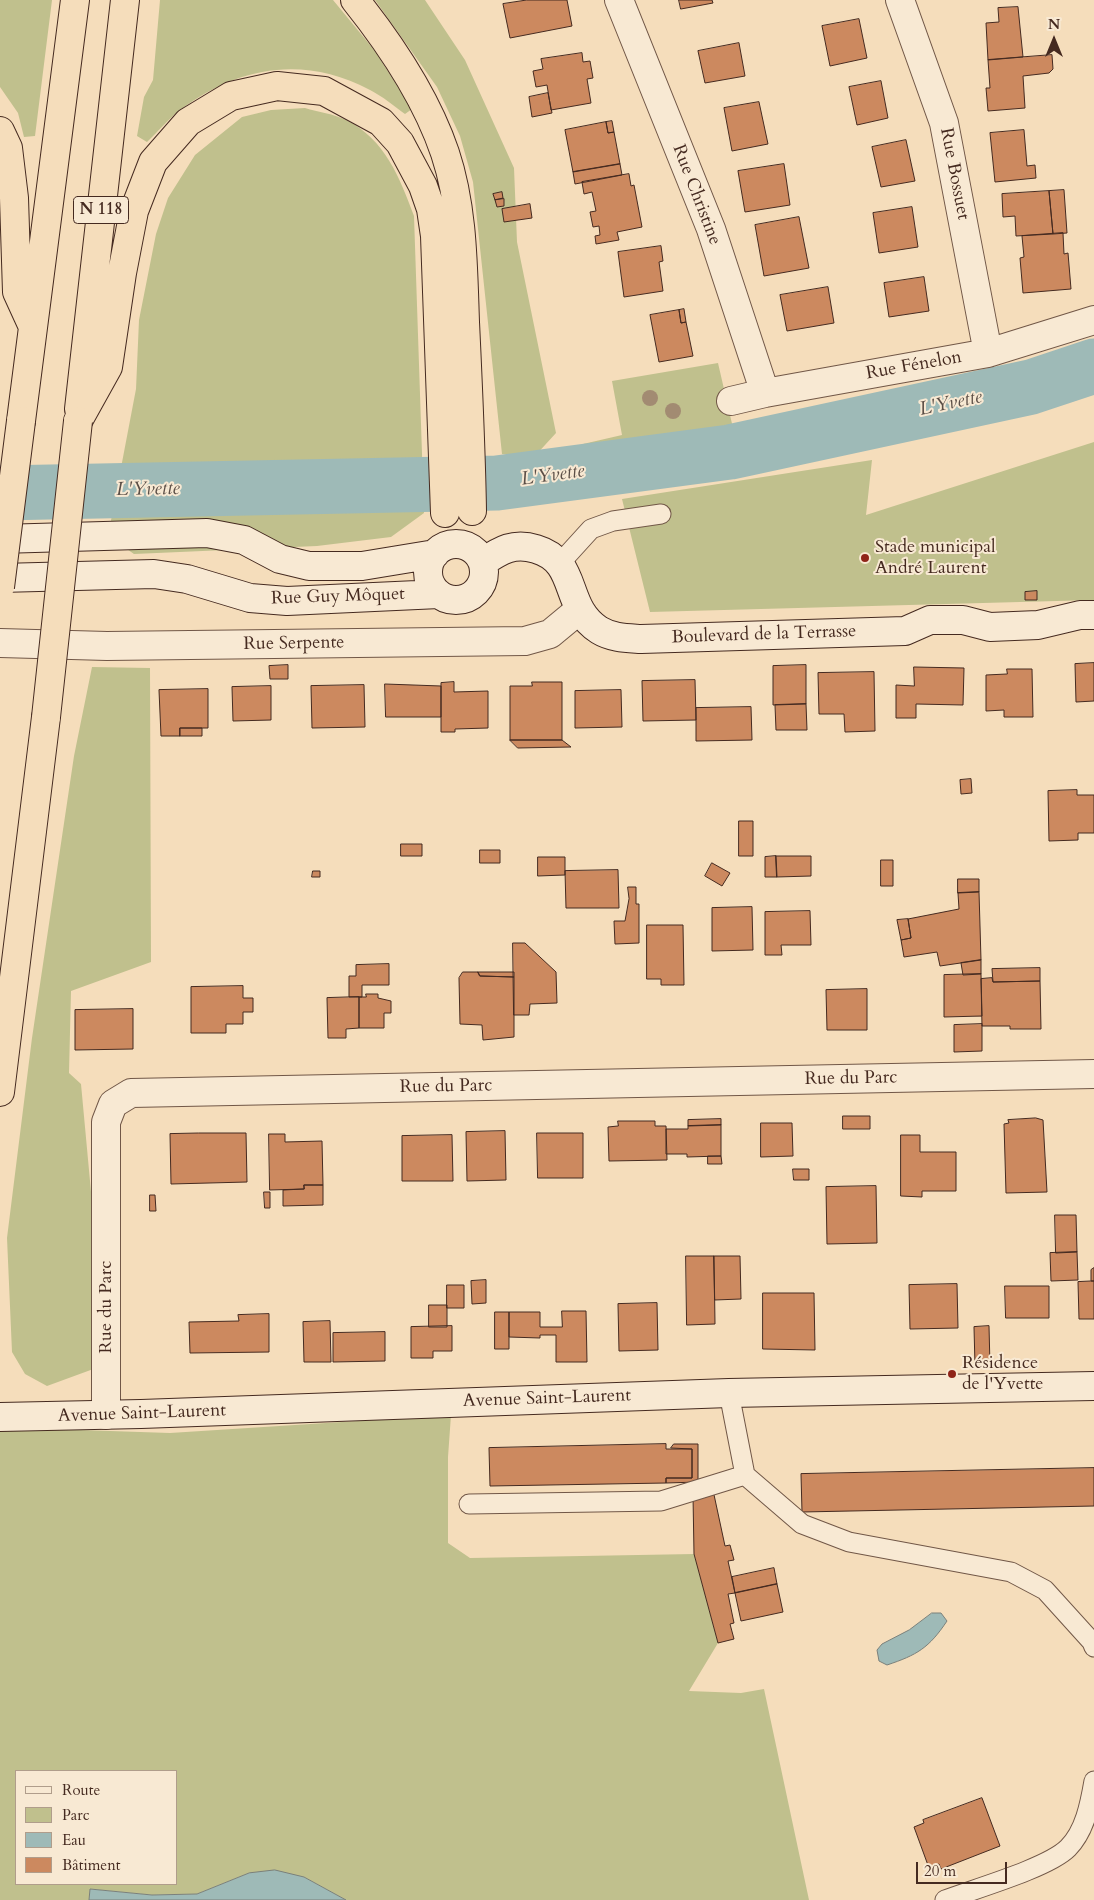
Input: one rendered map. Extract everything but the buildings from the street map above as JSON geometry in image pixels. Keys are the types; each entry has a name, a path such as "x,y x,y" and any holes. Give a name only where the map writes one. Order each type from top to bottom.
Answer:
{"highway":[{"name":"N 118","path":"0,587 75,0"},
{"name":"N 118","path":"0,1092 46,717 125,0"},
{"path":"355,0 401,64 429,115 445,153 462,240 472,511"},
{"path":"78,421 108,367 122,273 134,211 153,162 188,122 231,96 277,86 324,91 381,122 400,143 423,186 431,209 435,236 445,513"},
{"path":"0,131 8,148 14,198 17,292 33,327"}],"street":[{"name":"Rue Christine","path":"619,0 711,229 765,393"},
{"name":"Rue Bossuet","path":"900,0 944,122 988,353"},
{"name":"Rue Fénelon","path":"731,401 765,393 988,353 1094,320"},
{"path":"445,513 440,550 428,570 433,587 439,594 456,600 473,595 483,580 472,511"},
{"name":"Rue Guy Môquet","path":"0,539 207,533 244,540 280,559 309,566 362,566 440,550"},
{"path":"440,550 461,544 479,556"},
{"path":"479,556 507,546 526,545 547,552 560,562"},
{"name":"Boulevard de la Terrasse","path":"560,562 579,610 599,630 616,637 641,639 905,631 930,620 963,620 990,627 1038,626 1080,615 1094,615"},
{"name":"Rue Guy Môquet","path":"0,578 154,574 187,579 250,598 287,601 439,594"},
{"name":"Rue Serpente","path":"0,642 108,646 525,641 550,634 579,610"},
{"name":"Rue du Parc","path":"106,1416 106,1122 114,1104 131,1093 1094,1074"},
{"name":"Avenue Saint-Laurent","path":"0,1416 106,1416 729,1393 1094,1386"}],"lane":[{"path":"560,562 591,529 613,521 661,514"},
{"path":"729,1393 745,1475 802,1524 848,1542 1011,1572 1044,1590 1092,1642 1094,1647"},
{"path":"469,1504 661,1501 745,1475"},
{"path":"945,1900 1054,1860 1069,1847 1088,1814 1094,1781"}],"green space":[{"path":"0,0 52,0 35,136 24,137 18,113 0,87"},
{"path":"160,0 333,0 375,51 412,109 405,114 370,90 345,79 321,72 296,69 272,70 225,83 202,95 180,110 147,142 137,136 144,97 153,80"},
{"path":"375,0 425,0 465,60 514,168 517,242 556,433 534,457 502,454 473,182 460,136 437,87"},
{"path":"305,108 346,120 360,128 371,138 381,149 397,174 414,216 424,513 391,537 317,546 134,554 108,536 136,389 139,320 156,234 168,198 195,155 242,117 271,110"},
{"path":"718,363 733,428 585,457 583,444 622,435 612,381"},
{"name":"Stade municipal André Laurent","path":"1094,442 1094,600 650,612 622,499 872,460 866,515"},
{"path":"92,667 150,668 151,962 71,991 69,1073 81,1084 107,1364 47,1386 25,1374 12,1352 7,1238 32,1038 74,756"},
{"path":"451,1415 448,1457 448,1543 470,1558 694,1554 718,1643 689,1691 741,1693 764,1689 809,1900 346,1900 304,1877 249,1873 197,1894 152,1895 90,1889 89,1900 0,1900 0,1430 21,1428 170,1433"}],"water":[{"path":"932,1613 941,1613 947,1621 928,1644 914,1654 887,1665 879,1661 877,1650 882,1644 909,1630"},
{"path":"275,1870 304,1877 346,1900 89,1900 90,1889 152,1895 197,1894 249,1873"}],"waterway":[{"name":"L'Yvette","path":"0,493 497,483 730,452 1031,387 1094,366"}],"place":[{"name":"Stade municipal André Laurent","path":"865,558"},
{"name":"Résidence de l'Yvette","path":"952,1374"}]}
